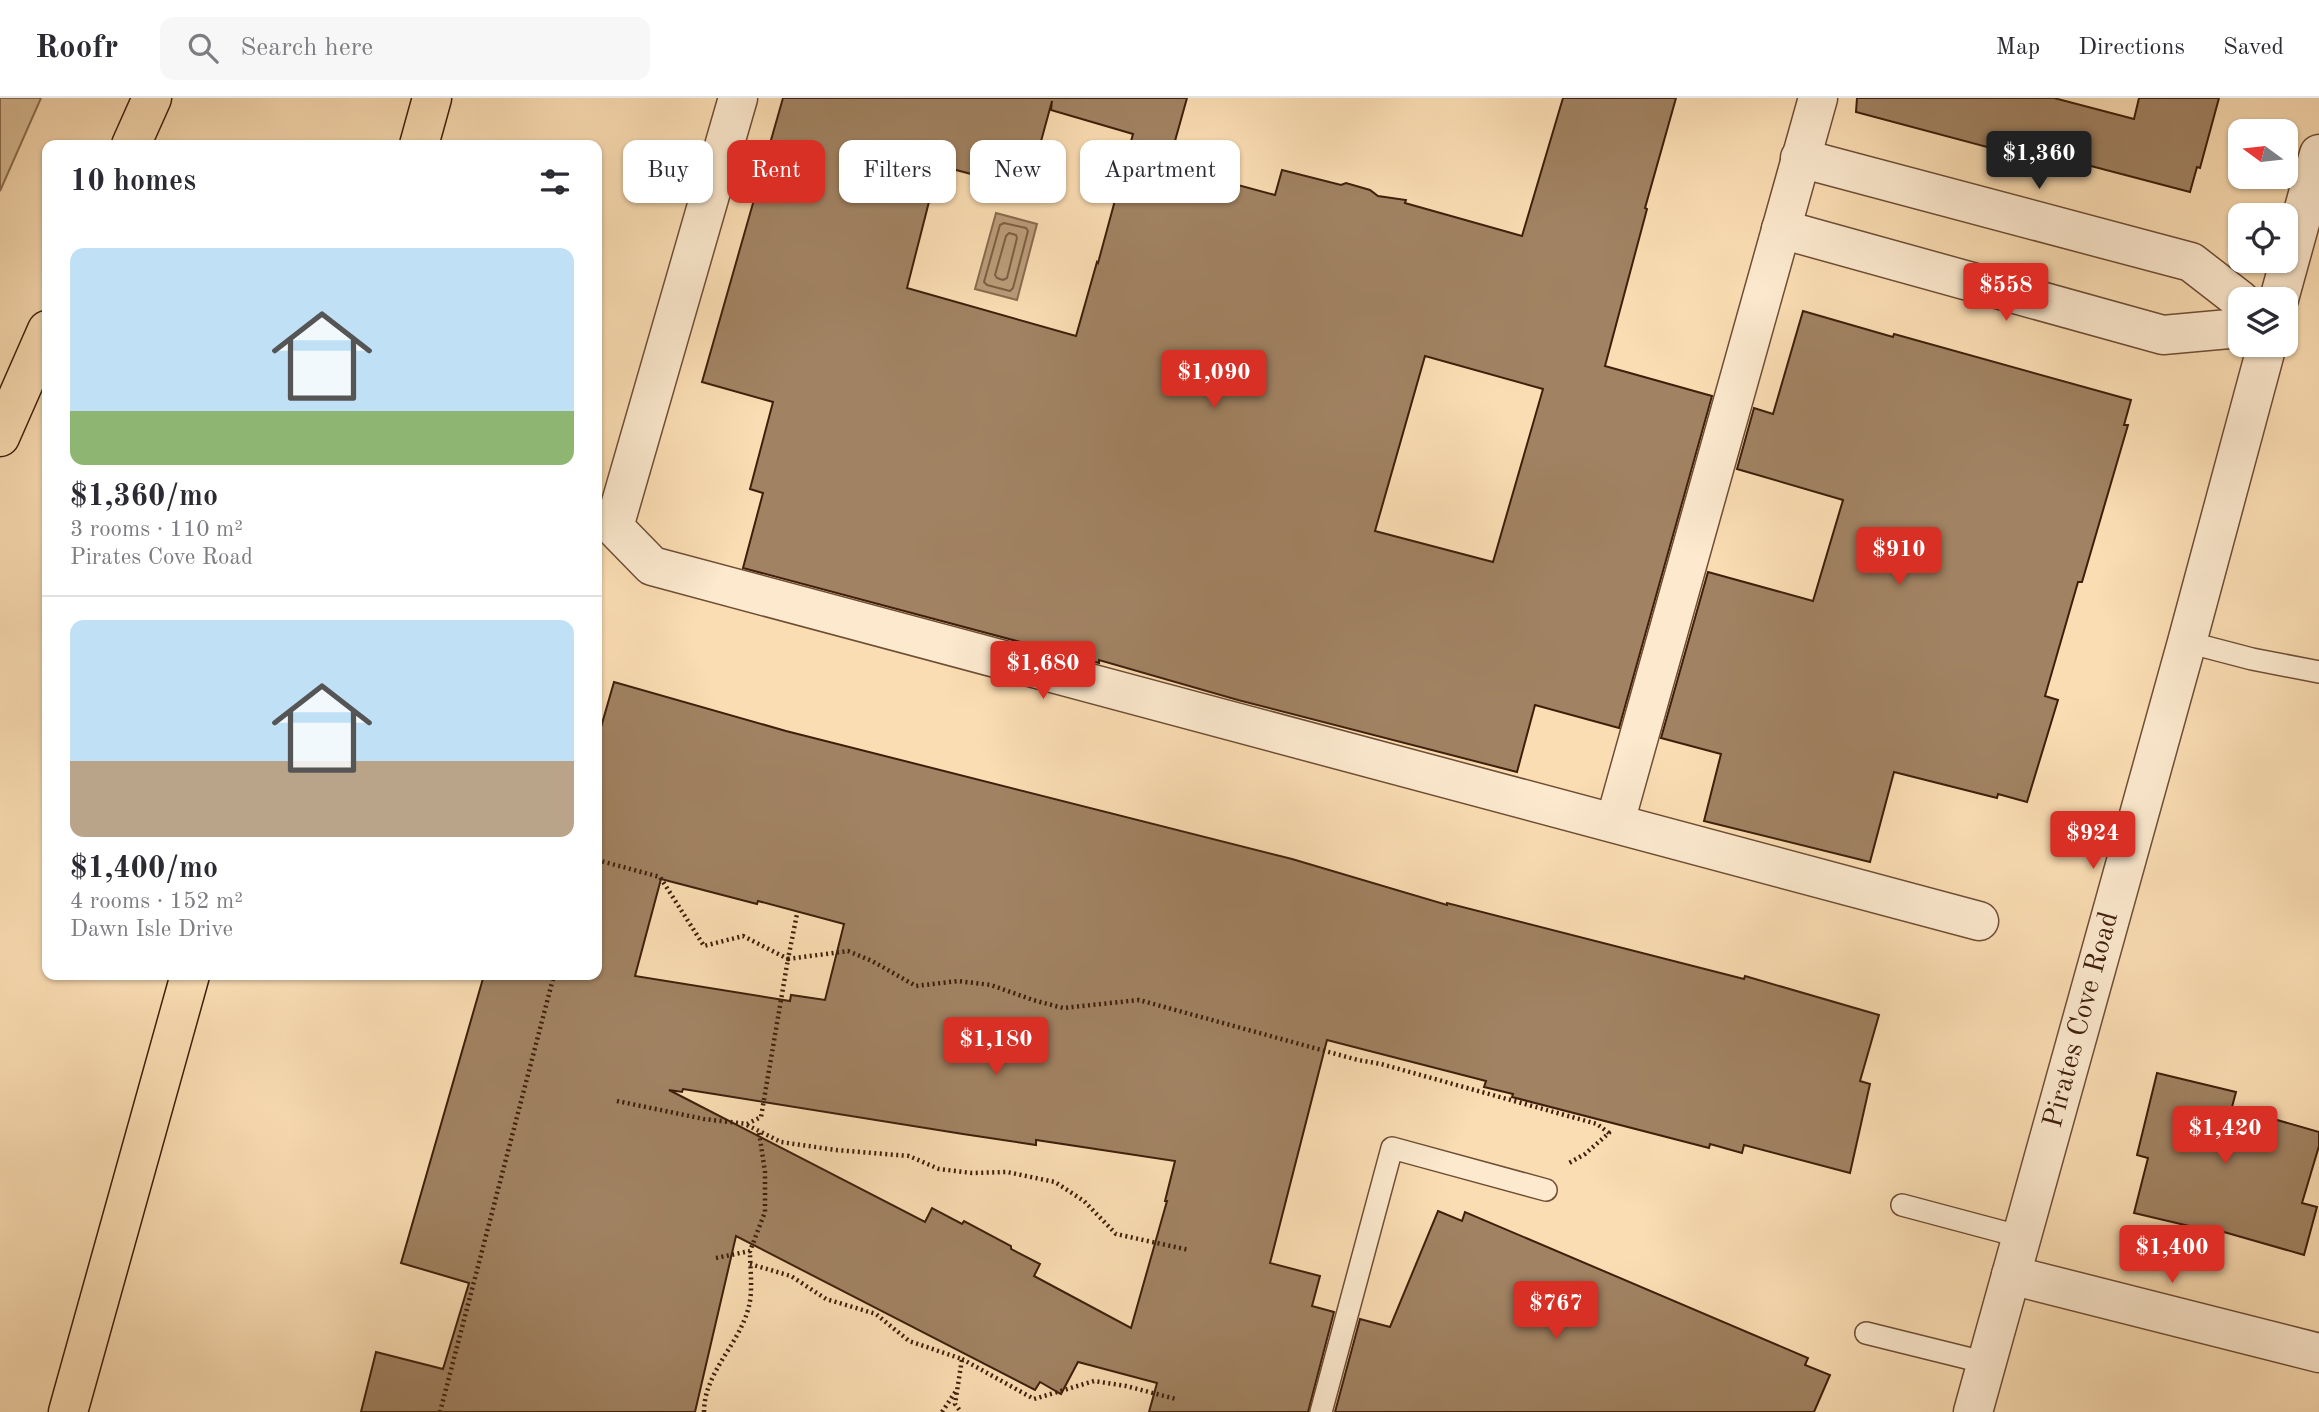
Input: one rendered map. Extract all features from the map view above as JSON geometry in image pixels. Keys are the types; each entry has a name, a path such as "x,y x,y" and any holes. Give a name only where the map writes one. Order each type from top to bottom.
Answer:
{"highway":[{"path":"133,140 152,98"},
{"path":"420,140 432,98"},
{"path":"0,437 42,341"},
{"path":"68,1412 189,980"}],"street":[{"path":"738,98 614,527 652,566 1979,921"},
{"path":"1615,822 1818,98"},
{"path":"2282,287 2319,154"},
{"path":"1800,158 2191,262 2228,291"},
{"path":"1781,229 2163,335 2228,329"},
{"name":"Pirates Cove Road","path":"1973,1412 2264,357"},
{"path":"2011,1275 2319,1353"}],"lane":[{"path":"2187,642 2252,659 2319,672"},
{"path":"1321,1412 1392,1149 1546,1191"},
{"path":"1902,1205 2022,1237"},
{"path":"1866,1334 1986,1363"}],"path":[{"path":"602,861 660,877 704,946 743,936 788,959 848,951 873,961 916,986 958,981 991,985 1063,1008 1139,1000 1358,1060 1381,1063 1597,1124 1609,1133 1572,1160 1546,1191"},
{"path":"747,1124 761,1116 797,914"},
{"path":"440,1412 553,980"},
{"path":"617,1101 704,1119 747,1124 781,1142 909,1156 939,1169 972,1173 1007,1172 1055,1182 1084,1201 1116,1234 1189,1250"},
{"path":"704,1412 704,1403 716,1370 739,1331 750,1305 750,1251 765,1212 765,1172 759,1131"},
{"path":"716,1258 750,1251"},
{"path":"750,1264 791,1276 826,1299 876,1314 909,1341 962,1359 1034,1399 1094,1381 1176,1399"},
{"path":"961,1412 955,1404 962,1359"},
{"path":"942,1412 958,1387"}],"shaded area":[{"path":"0,98 41,98 0,191"}],"water":[{"path":"996,213 1037,224 1017,300 975,289"}],"building":[{"path":"783,98 1187,98 1175,140 1131,140 1133,134 1051,110 1052,101 1041,140 970,140 970,174 956,170 956,140 839,140 839,203 929,203 907,288 1076,336 1114,203 1240,203 1240,186 1275,195 1282,170 1341,185 1346,183 1370,190 1378,196 1406,200 1405,203 1522,236 1563,98 1676,98 1605,366 1712,396 1619,728 1535,705 1517,772 743,568 763,493 750,489 773,402 702,382 753,203 825,203 825,140 771,140","holes":["1425,356 1543,389 1493,562 1375,531"]},
{"path":"1857,98 2054,98 2134,119 2139,98 2219,98 2200,168 2197,167 2190,192 2049,155 2047,163 1856,112"},
{"path":"1803,311 2131,400 2124,425 2128,425 2045,696 2058,700 2027,802 1998,794 1997,798 1894,772 1870,862 1704,821 1721,754 1661,738 1708,572 1813,601 1843,500 1737,469 1754,408 1773,414"},
{"path":"614,682 786,731 1292,859 1447,905 1744,979 1745,976 1879,1015 1860,1081 1870,1084 1850,1173 1744,1145 1742,1153 1710,1144 1709,1148 1512,1097 1513,1094 1484,1087 1486,1081 1327,1040 1270,1263 1320,1276 1312,1306 1334,1312 1308,1412 1149,1412 1157,1383 1078,1362 1061,1394 1040,1382 1035,1390 736,1236 695,1412 361,1412 376,1352 443,1369 469,1283 401,1263 483,980 602,980 602,724","holes":["661,879 757,904 758,901 844,924 825,1000 791,995 790,1001 635,976","683,1089 1036,1145 1036,1140 1175,1161 1167,1201 1131,1328 1034,1276 1040,1264 964,1221 962,1224 932,1208 925,1222 669,1090 682,1092"]},
{"path":"2157,1073 2236,1092 2232,1107 2319,1132 2319,1146 2302,1203 2317,1207 2304,1255 2203,1226 2202,1229 2134,1213 2148,1158 2137,1155"},
{"path":"1438,1211 1462,1221 1465,1212 1808,1358 1805,1365 1830,1375 1814,1412 1335,1412 1360,1319 1390,1327"}]}
